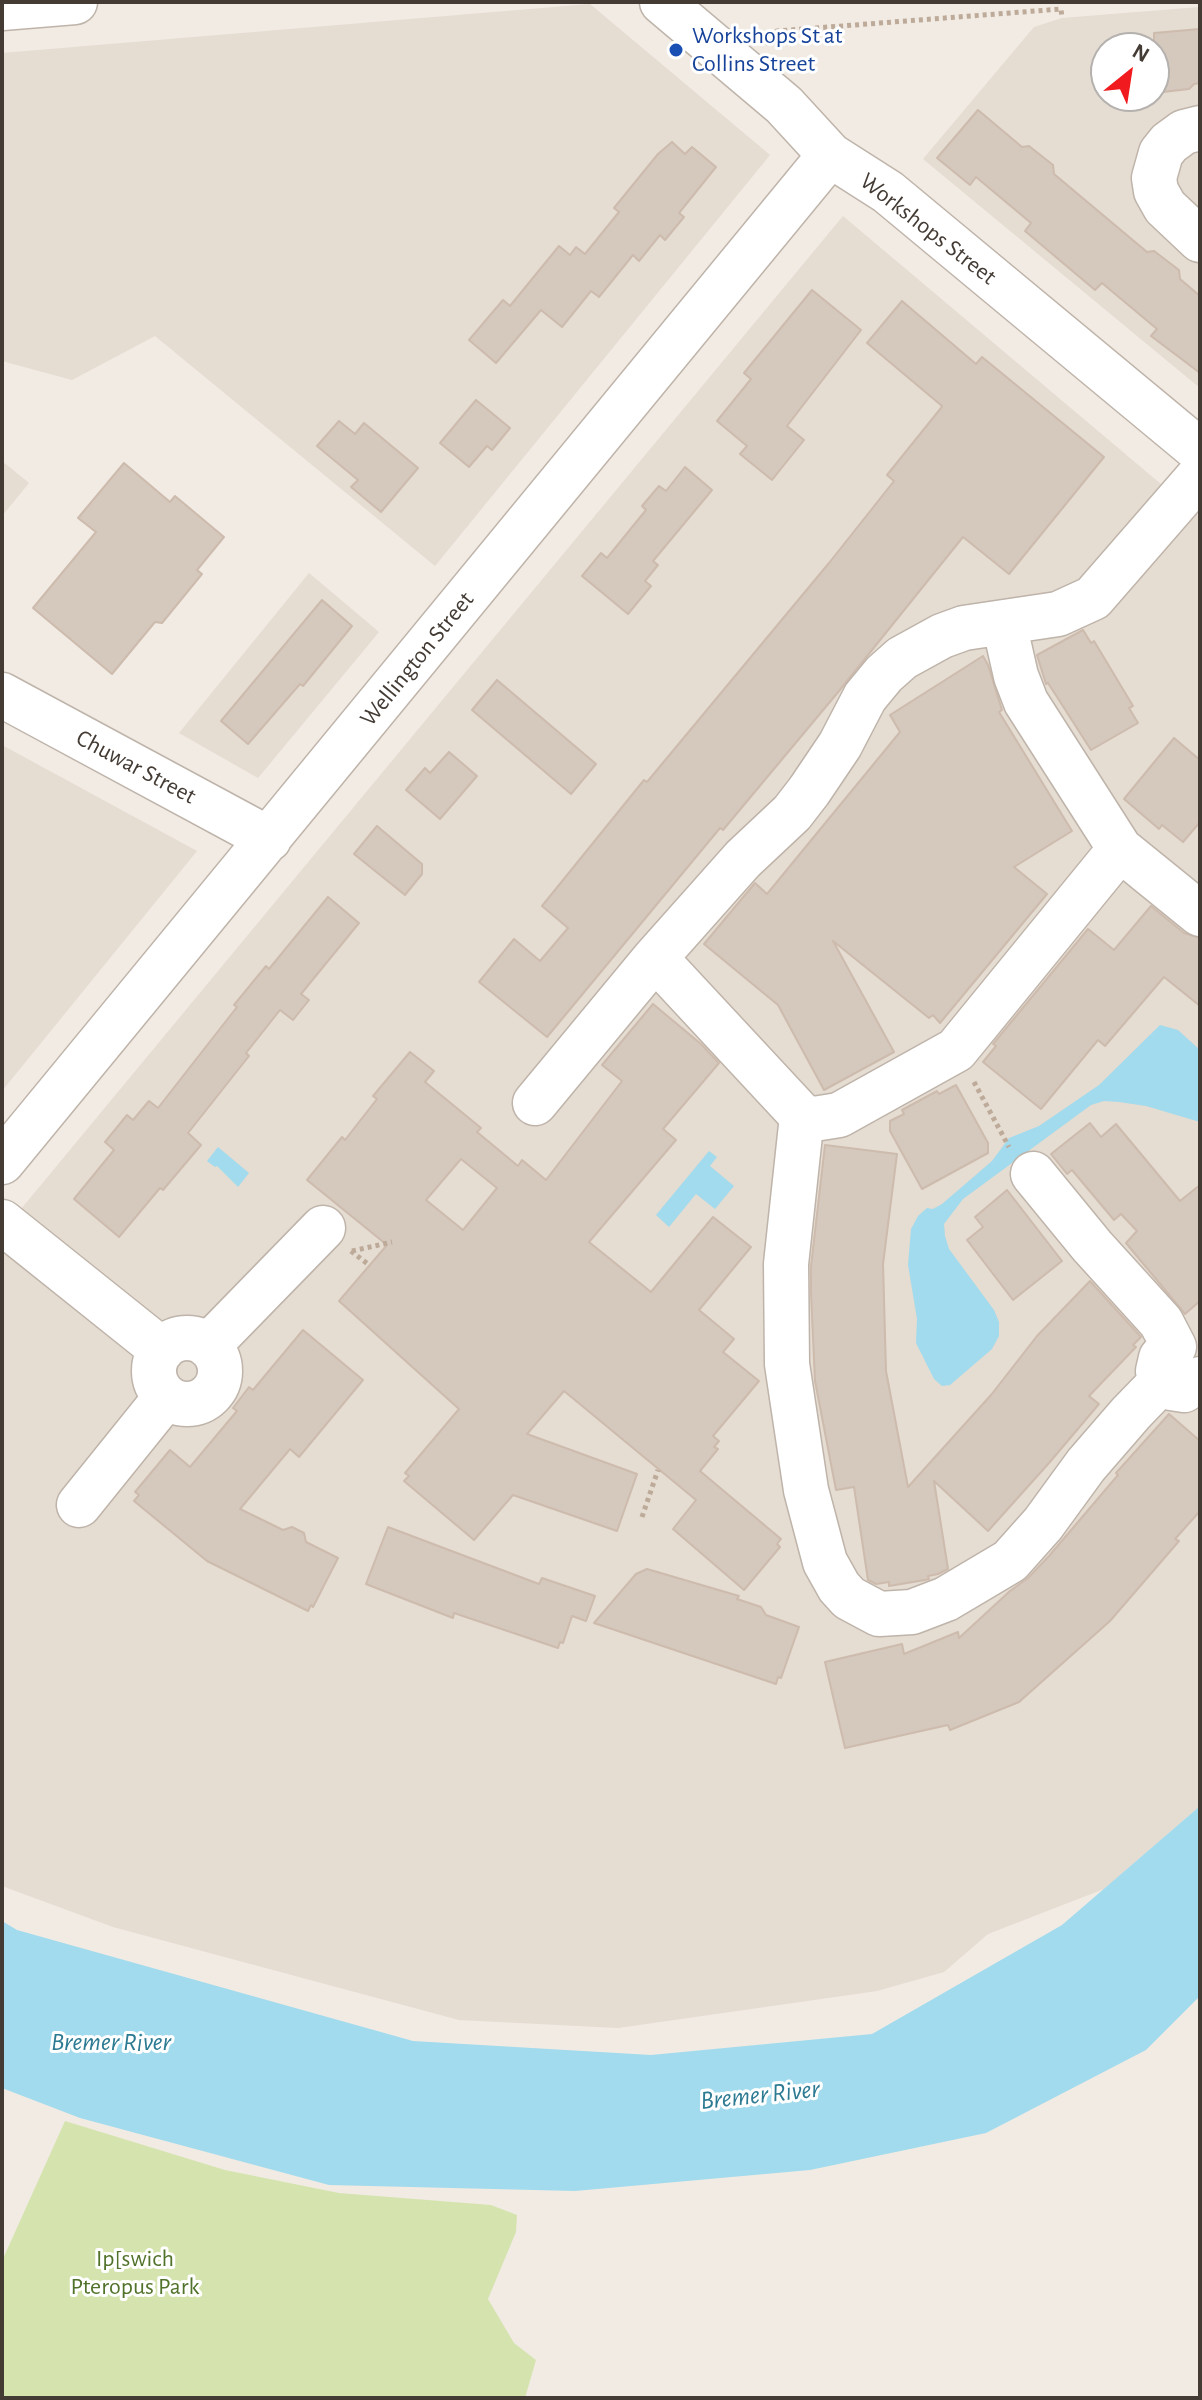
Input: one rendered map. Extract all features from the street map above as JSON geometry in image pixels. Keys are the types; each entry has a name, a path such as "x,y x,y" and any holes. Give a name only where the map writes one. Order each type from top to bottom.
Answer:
{"street":[{"path":"2,8 75,2"},
{"name":"Workshops Street","path":"662,2 784,105 830,155 888,192 1200,451"},
{"path":"1200,128 1184,132 1169,143 1161,153 1154,178 1156,191 1165,207 1200,240"},
{"name":"Wellington Street","path":"2,1162 830,155"},
{"path":"535,1103 655,958 743,859 792,813 840,745 865,697 884,674 902,658 964,628 1058,614 1093,598 1200,475"},
{"path":"1004,623 1016,676 1026,702 1120,849 1200,914"},
{"name":"Chuwar Street","path":"2,695 269,839"},
{"path":"655,958 802,1116 814,1119 839,1115 956,1050 1120,849"},
{"path":"802,1116 786,1264 787,1364 806,1490 825,1562 839,1587 849,1598 879,1614 912,1612 946,1599 1010,1561 1043,1524 1104,1444 1188,1360 1161,1322 1092,1246 1033,1174"},
{"path":"2,1222 162,1350"},
{"path":"208,1346 323,1228"},
{"path":"179,1339 199,1341 208,1346 216,1354 220,1365 216,1388 209,1397 187,1405 166,1397 155,1379 156,1359 162,1350 179,1339"},
{"path":"79,1505 166,1397"}],"path":[{"path":"762,48 777,31 1061,9 1062,18"},
{"path":"956,1050 1003,1139"},
{"path":"369,1265 351,1251 392,1242"},
{"path":"642,1517 658,1470"}],"shaded area":[{"path":"590,4 770,155 435,566 155,336 72,380 2,361 2,53"},
{"path":"1200,7 1200,388 923,159 1034,27 1062,18"},
{"path":"843,216 1200,517 1200,1806 1104,1889 988,1934 944,1972 877,1991 618,2028 459,2020 113,1927 2,1886 2,1232"},
{"path":"2,461 29,483 2,516"},
{"path":"309,573 379,632 258,778 179,733"},
{"path":"2,745 197,851 2,1091"}],"green space":[{"name":"Ip[swich Pteropus Park","path":"65,2121 225,2170 339,2193 491,2205 517,2215 516,2232 488,2299 514,2343 536,2360 525,2398 2,2398 2,2261"}],"water":[{"path":"1160,1025 1178,1030 1200,1050 1200,1122 1146,1106 1104,1101 1091,1105 963,1199 944,1224 945,1236 949,1249 994,1310 999,1322 999,1336 992,1349 950,1385 942,1386 934,1379 916,1343 917,1319 908,1265 911,1229 918,1216 927,1208 933,1209 942,1204 992,1161 1009,1138 1039,1126 1099,1085"},
{"path":"218,1147 249,1173 238,1187 217,1166 207,1161"},
{"path":"709,1151 717,1157 710,1166 734,1186 715,1209 696,1194 669,1227 656,1215"},
{"name":"Bremer River","path":"1200,1806 1200,1996 1146,2050 986,2133 810,2170 575,2191 329,2185 80,2118 2,2088 2,1921 17,1930 413,2041 651,2055 872,2034 1062,1925"}],"building":[{"path":"1200,29 1200,83 1189,89 1170,91 1170,32 1166,32"},
{"path":"978,110 1022,147 1029,146 1053,165 1054,174 1147,252 1154,251 1179,270 1180,279 1200,296 1200,373 1151,336 1157,329 1102,283 1095,290 1025,231 1031,223 976,177 970,185 937,158"},
{"path":"672,142 685,154 692,147 716,167 679,213 684,217 665,240 660,235 639,261 633,255 599,297 591,291 562,327 541,310 496,363 469,340 503,300 510,306 559,246 570,255 576,247 585,254 619,212 614,208 658,154"},
{"path":"812,290 861,330 787,426 804,440 772,480 740,454 747,446 717,421 751,379 744,373"},
{"path":"902,301 976,364 982,357 1104,457 1009,574 963,537 839,691 723,830 720,828 547,1037 479,982 514,939 540,961 568,928 542,906 644,780 647,782 829,563 894,481 887,475 941,408 867,343"},
{"path":"476,400 510,428 492,450 487,446 469,467 440,443"},
{"path":"339,421 355,434 364,423 418,468 381,512 351,487 358,480 317,446"},
{"path":"124,463 170,502 175,496 224,537 197,570 202,574 162,623 155,622 112,674 33,608 96,532 78,518"},
{"path":"685,467 712,490 653,561 658,565 645,581 651,586 628,614 582,576 601,553 607,558 646,510 642,506 659,486 666,491"},
{"path":"322,600 352,626 303,686 300,684 248,744 221,721"},
{"path":"1083,630 1091,643 1094,641 1133,706 1129,708 1138,723 1091,750 1046,684 1037,655"},
{"path":"983,656 1002,710 999,712 1072,831 1014,867 1047,894 940,1023 933,1015 929,1018 833,941 894,1052 824,1090 778,1005 704,944 755,883 767,894 900,732 890,715"},
{"path":"497,680 596,764 571,794 472,710"},
{"path":"1174,738 1200,760 1200,822 1183,842 1162,825 1159,829 1124,799"},
{"path":"449,752 477,776 440,819 406,790 425,768 430,773"},
{"path":"377,826 422,864 422,874 405,895 354,854"},
{"path":"328,897 359,923 301,994 309,1000 293,1020 280,1010 246,1053 249,1056 188,1133 201,1145 119,1237 74,1199 114,1150 105,1142 127,1115 133,1120 149,1101 158,1108 237,1007 234,1005 266,966 269,969"},
{"path":"1151,906 1184,933 1200,938 1200,1006 1164,977 1105,1046 1098,1040 1041,1109 983,1062 996,1046 993,1044 1088,929 1114,950"},
{"path":"653,1004 719,1063 663,1129 676,1140 589,1242 651,1292 713,1217 751,1247 699,1310 734,1339 723,1352 759,1381 713,1436 719,1441 714,1447 718,1449 700,1471 781,1539 777,1544 780,1547 744,1590 673,1529 696,1500 564,1391 527,1434 637,1474 617,1531 513,1495 474,1540 404,1481 409,1476 405,1473 459,1409 339,1301 387,1245 307,1180 342,1137 345,1140 377,1099 373,1096 410,1052 434,1071 425,1082 481,1128 477,1132 518,1166 522,1160 546,1180 622,1081 602,1065","holes":["461,1159 497,1188 463,1230 426,1200"]},
{"path":"956,1085 988,1143 988,1153 922,1189 890,1131 890,1121 904,1114 902,1110 937,1091 939,1094"},
{"path":"1090,1123 1101,1137 1116,1124 1180,1201 1200,1185 1200,1301 1185,1314 1126,1243 1137,1231 1121,1214 1114,1220 1072,1170 1067,1174 1051,1154"},
{"path":"825,1145 897,1154 883,1264 886,1371 908,1487 991,1395 1037,1336 1090,1281 1141,1337 1133,1345 1136,1347 1089,1396 1099,1404 988,1531 934,1481 948,1569 925,1580 889,1586 889,1582 876,1584 868,1580 854,1487 836,1490 815,1381 811,1294 811,1266"},
{"path":"1007,1190 1062,1261 1013,1300 967,1240 983,1227 975,1217"},
{"path":"303,1330 363,1380 299,1457 290,1449 240,1509 283,1530 292,1527 304,1533 306,1542 338,1558 308,1611 207,1561 134,1501 139,1495 135,1492 170,1450 190,1467 237,1411 233,1408 249,1387 253,1390"},
{"path":"1169,1414 1200,1441 1200,1511 1175,1539 1179,1541 1110,1621 1019,1702 950,1730 948,1725 845,1748 825,1662 902,1644 904,1654 958,1632 959,1638 1049,1556"},
{"path":"388,1527 539,1584 542,1578 595,1596 586,1621 572,1616 563,1643 560,1642 558,1648 454,1613 453,1618 366,1584"},
{"path":"647,1569 739,1596 737,1599 761,1607 766,1615 799,1627 776,1684 594,1623 636,1574"}],"place":[{"name":"Workshops St at Collins Street","path":"676,50"}]}
